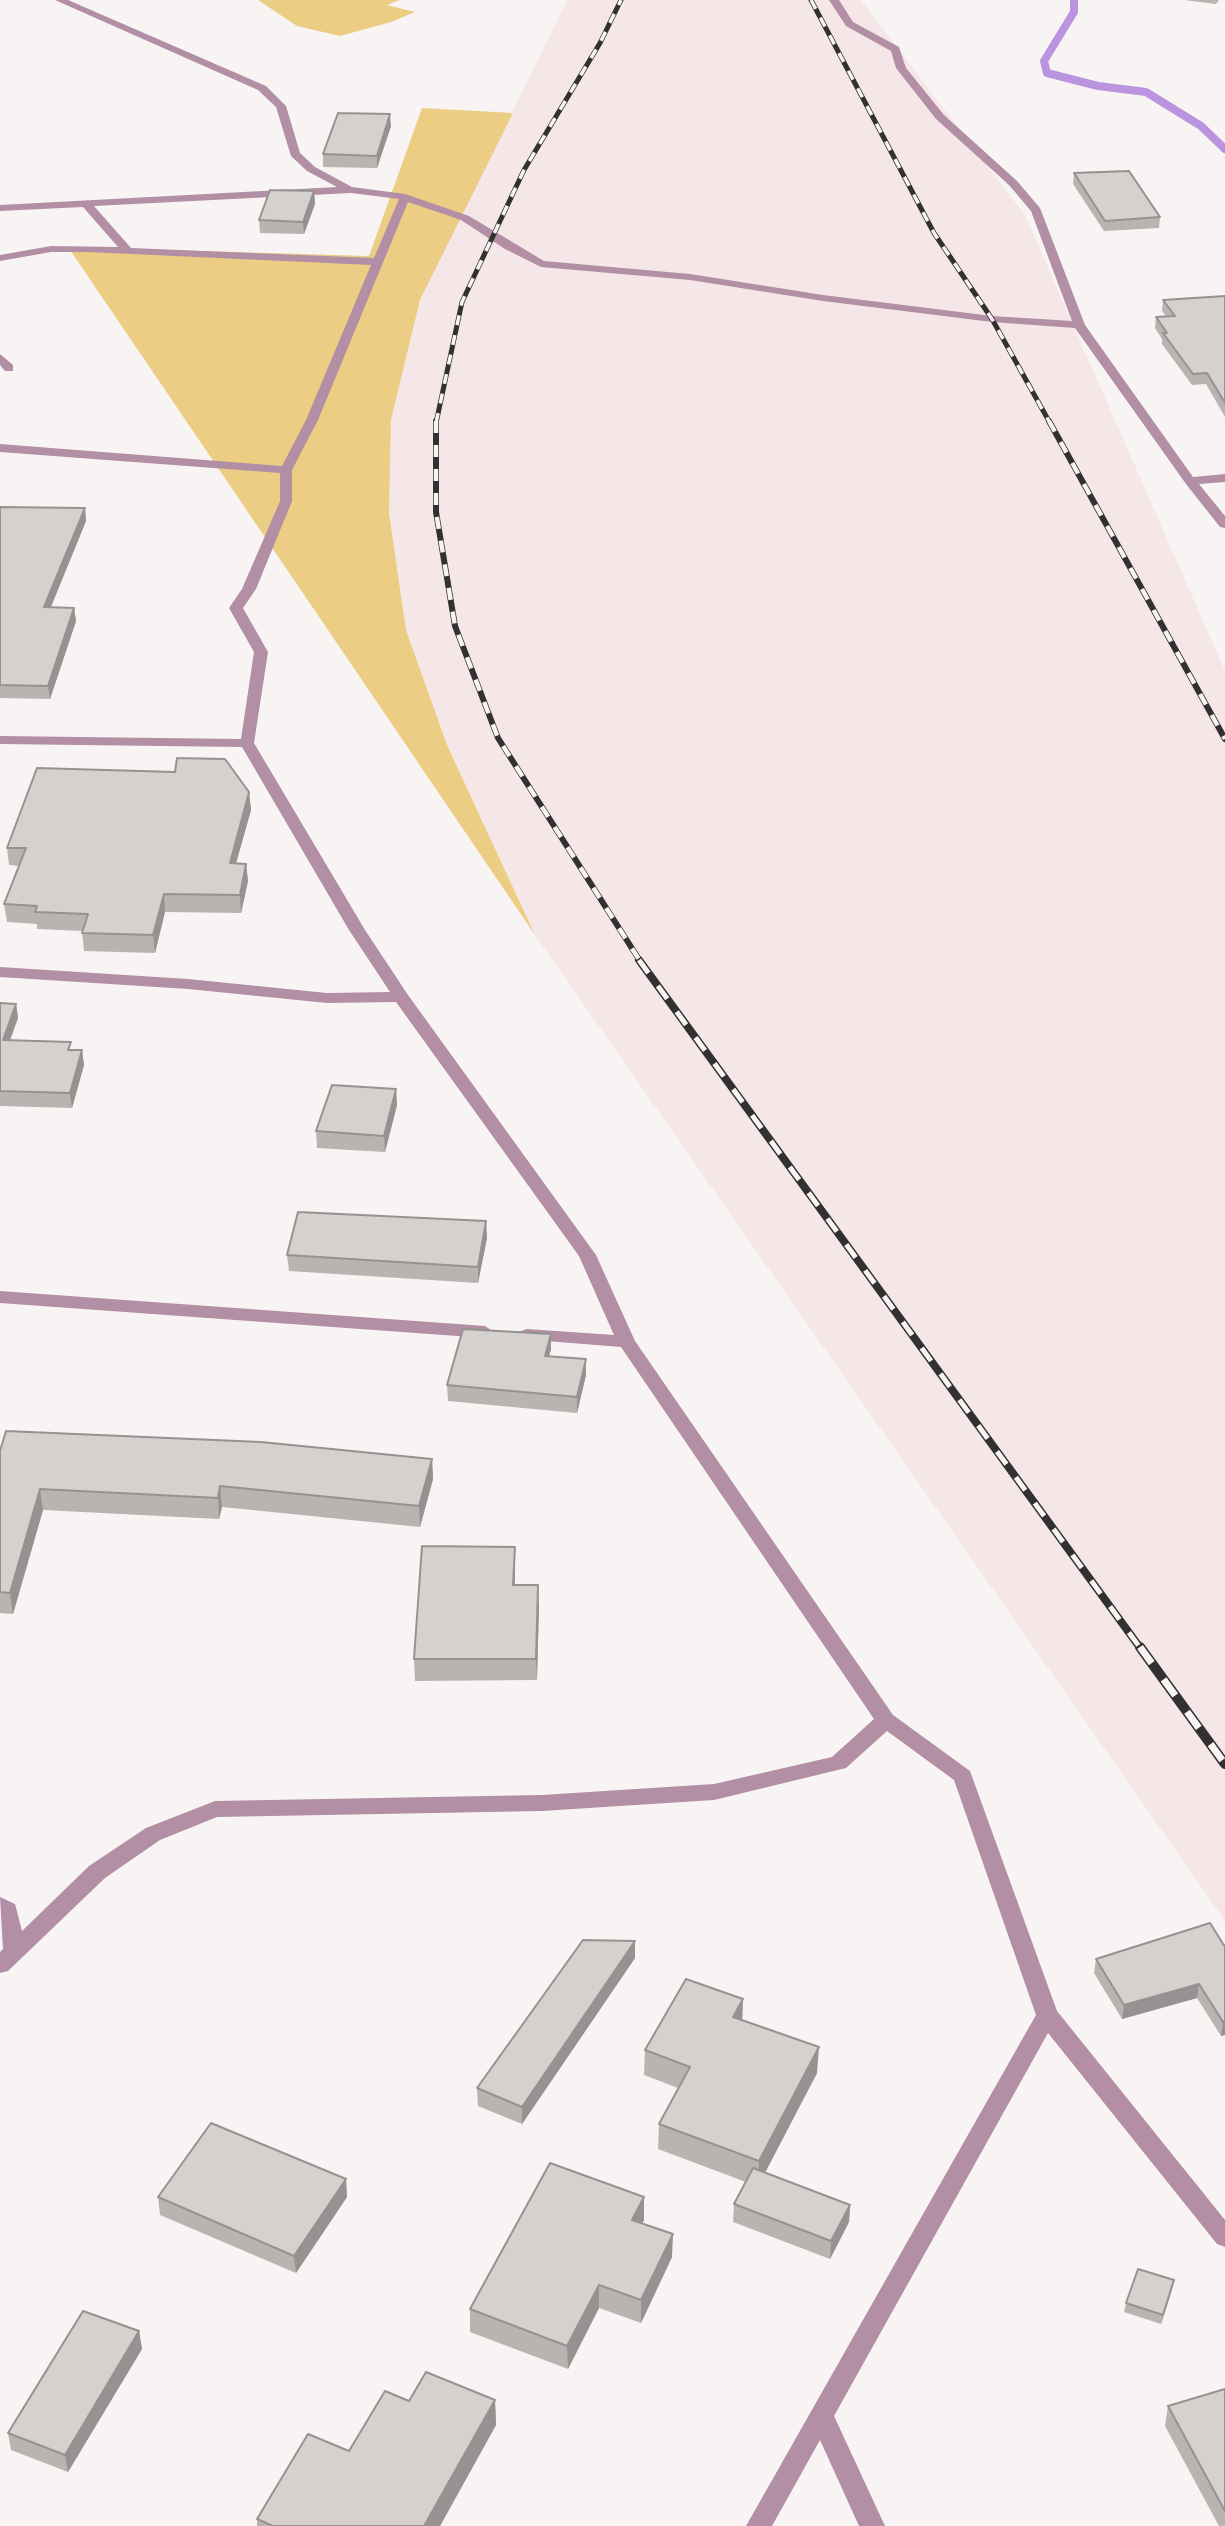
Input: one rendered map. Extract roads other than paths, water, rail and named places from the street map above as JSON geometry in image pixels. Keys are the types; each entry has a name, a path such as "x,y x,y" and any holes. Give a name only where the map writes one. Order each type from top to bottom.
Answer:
{"street":[{"path":"60,0 262,88 281,106 295,154 311,169 351,190"},
{"path":"834,0 849,24 895,49 901,68 940,117 1013,183 1036,209 1079,325 1190,481 1225,524"},
{"path":"0,208 351,190 405,197 465,218 509,247 541,264 558,268 690,277 823,298 992,319 1079,325"},
{"path":"405,197 312,420 286,470 286,501 249,589 236,608 261,652 247,743 358,930 401,996 587,1255 626,1342 886,1720 963,1776 1047,2015 1225,2237"},
{"path":"84,202 128,251"},
{"path":"0,258 51,249 377,262"},
{"path":"0,358 9,368"},
{"path":"0,448 286,470"},
{"path":"1190,481 1225,478"},
{"path":"0,740 247,743"},
{"path":"0,972 188,984 327,998 401,996"},
{"path":"0,1297 626,1342"},
{"path":"7,1957 97,1872 153,1834 215,1809 542,1803 714,1792 839,1763 886,1720"},
{"path":"0,1905 7,1910 7,1957"},
{"path":"759,2526 1047,2015"},
{"path":"821,2414 872,2526"}],"waterway":[{"path":"1074,0 1074,12 1044,61 1047,73 1098,86 1146,92 1201,126 1225,149"}],"railway":[{"path":"436,423 462,302 524,170 600,43 621,0"},
{"path":"811,0 934,233 992,319 1050,423"},
{"path":"1049,421 1225,739"},
{"path":"436,423 436,512 455,626 498,738 640,961"},
{"path":"639,960 1141,1649"},
{"path":"1140,1647 1225,1764"}]}
